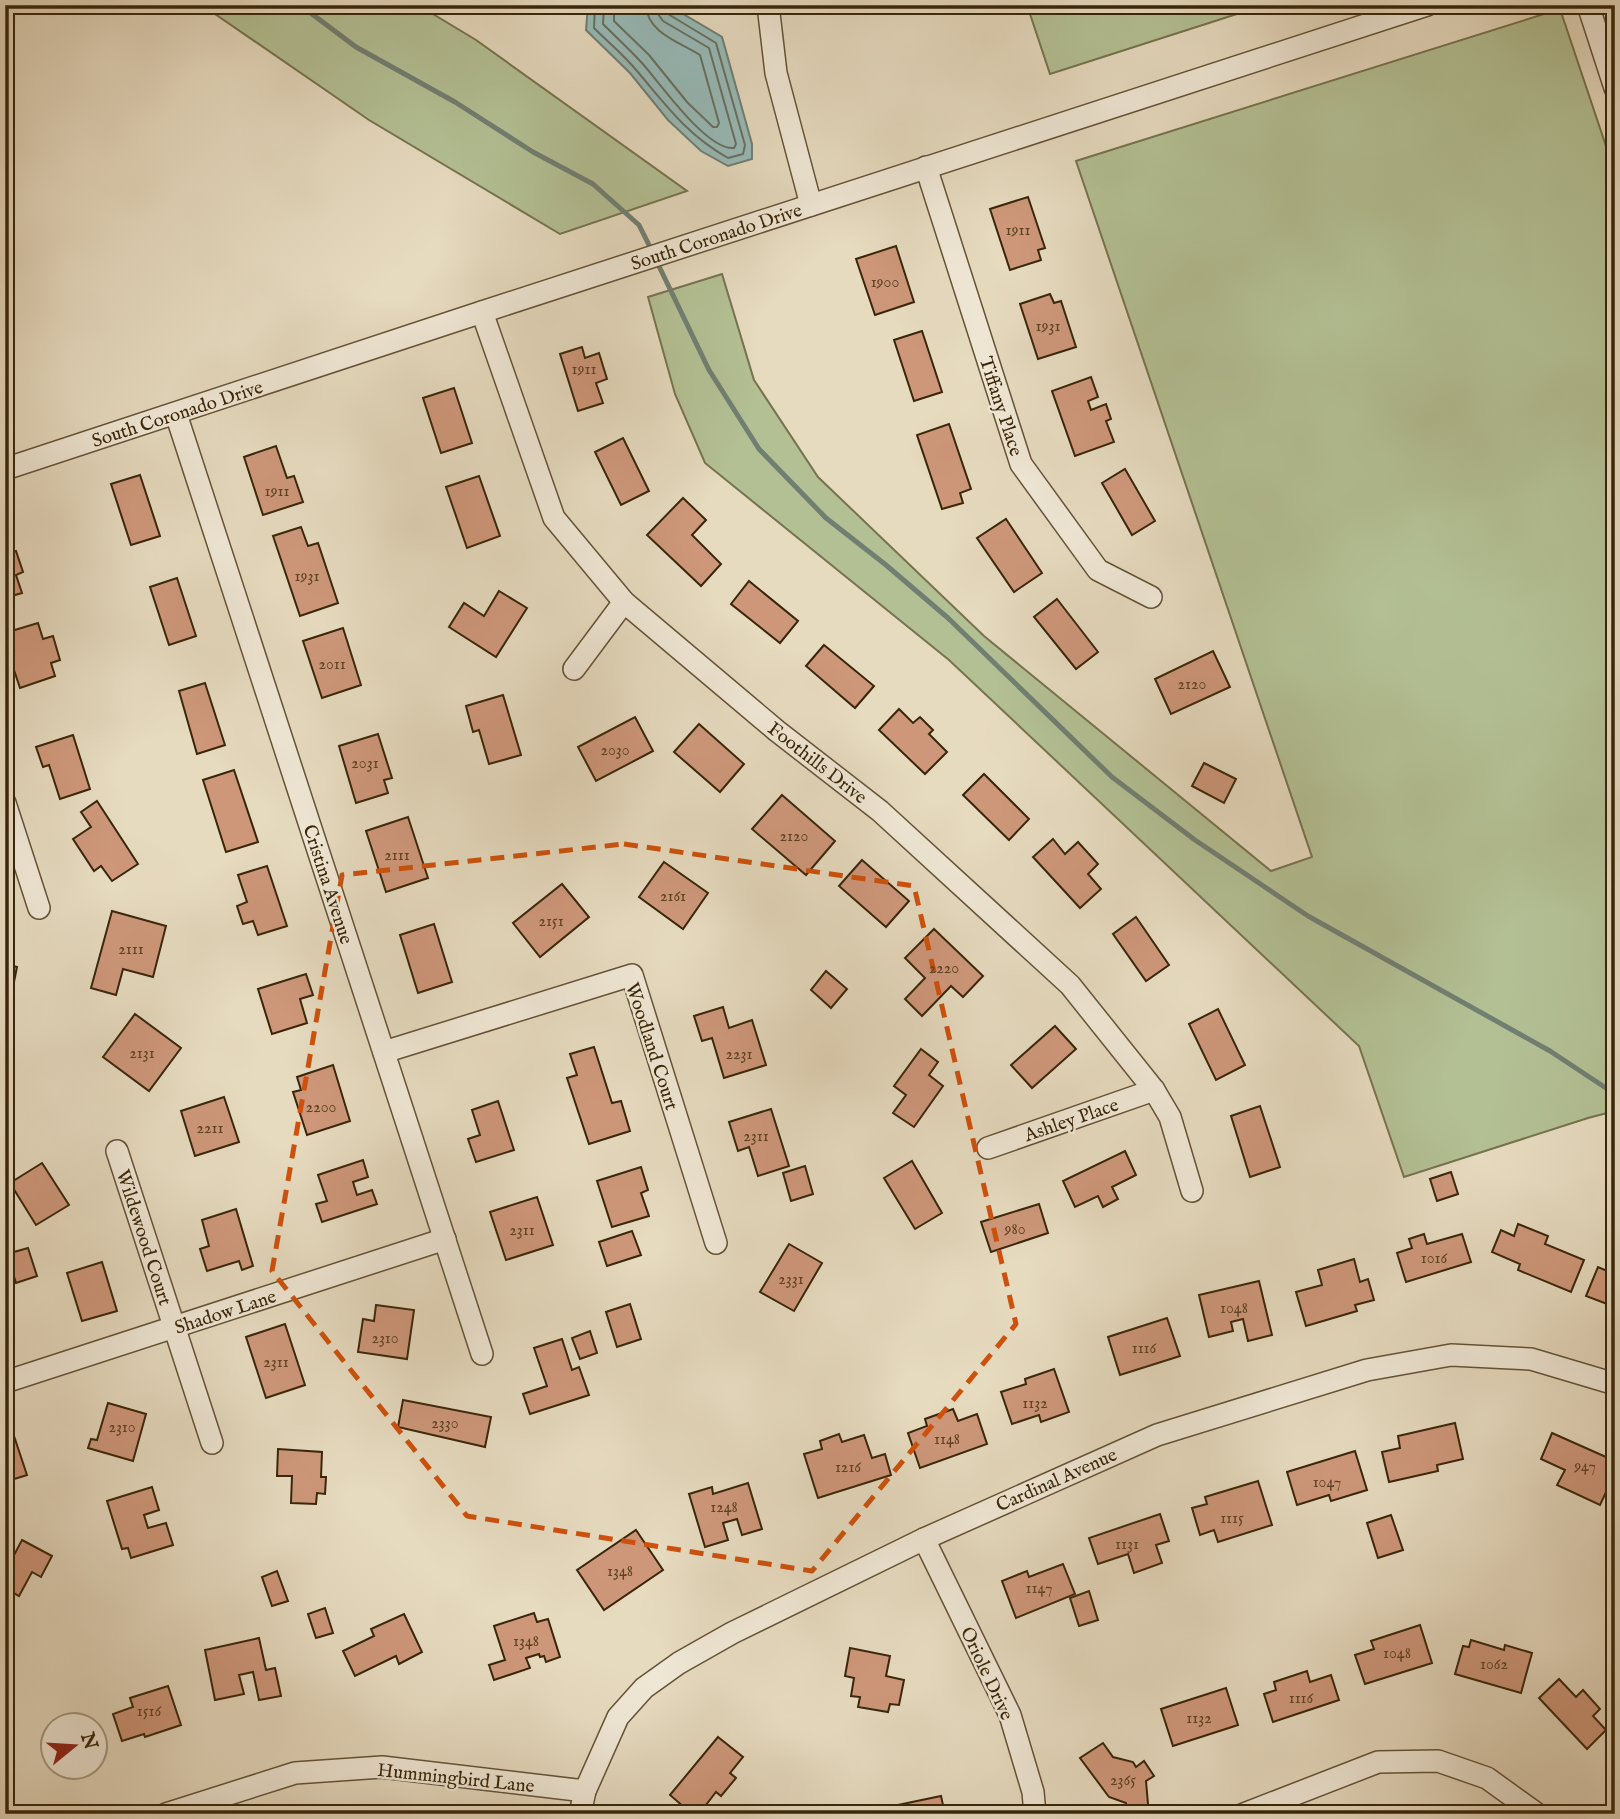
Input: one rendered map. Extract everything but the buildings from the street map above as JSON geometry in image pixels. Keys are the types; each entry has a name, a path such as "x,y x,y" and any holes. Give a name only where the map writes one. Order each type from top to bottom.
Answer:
{"street":[{"path":"768,5 776,73 811,205"},
{"name":"South Coronado Drive","path":"5,469 1427,5"},
{"path":"1588,5 1615,88"},
{"name":"Tiffany Place","path":"926,167 1021,464 1098,570 1151,597"},
{"name":"Foothills Drive","path":"482,312 554,518 624,602 777,731 880,811 1070,985 1154,1090 1170,1117 1192,1191"},
{"name":"Cristina Avenue","path":"176,414 482,1354"},
{"path":"574,668 624,602"},
{"path":"5,803 39,908"},
{"name":"Woodland Court","path":"384,1052 632,975 716,1243"},
{"name":"Ashley Place","path":"988,1148 1154,1090"},
{"name":"Wildewood Court","path":"117,1151 212,1443"},
{"name":"Shadow Lane","path":"5,1382 445,1239"},
{"name":"Cardinal Avenue","path":"580,1814 585,1791 618,1717 644,1688 679,1663 732,1633 924,1539 1157,1435 1367,1370 1451,1356 1531,1359 1615,1384"},
{"name":"Oriole Drive","path":"924,1539 1010,1715 1033,1792 1035,1814"},
{"path":"1244,1814 1378,1762 1438,1761 1487,1778 1537,1814"},
{"name":"Hummingbird Lane","path":"166,1814 295,1773 382,1767 585,1791"}],"highlighted area":[{"path":"624,844 914,886 1016,1324 812,1571 467,1516 272,1271 342,875"}],"green space":[{"path":"202,5 418,5 476,40 687,191 560,234 369,120"},
{"path":"1027,5 1265,5 1050,74"},
{"path":"1560,9 1615,173 1615,1111 1404,1177 1359,1046 949,660 705,463 675,394 648,297 722,274 754,380 818,477 984,636 1271,871 1312,857 1076,161"}],"water":[{"path":"588,5 668,5 722,37 752,144 752,159 728,166 701,151 668,120 630,73 586,30"}],"waterway":[{"path":"300,5 356,47 455,102 533,152 593,184 639,225 652,251"},
{"path":"656,260 709,370 759,449 826,518 948,618 1112,777 1195,840 1308,916 1550,1051 1615,1094"}]}
